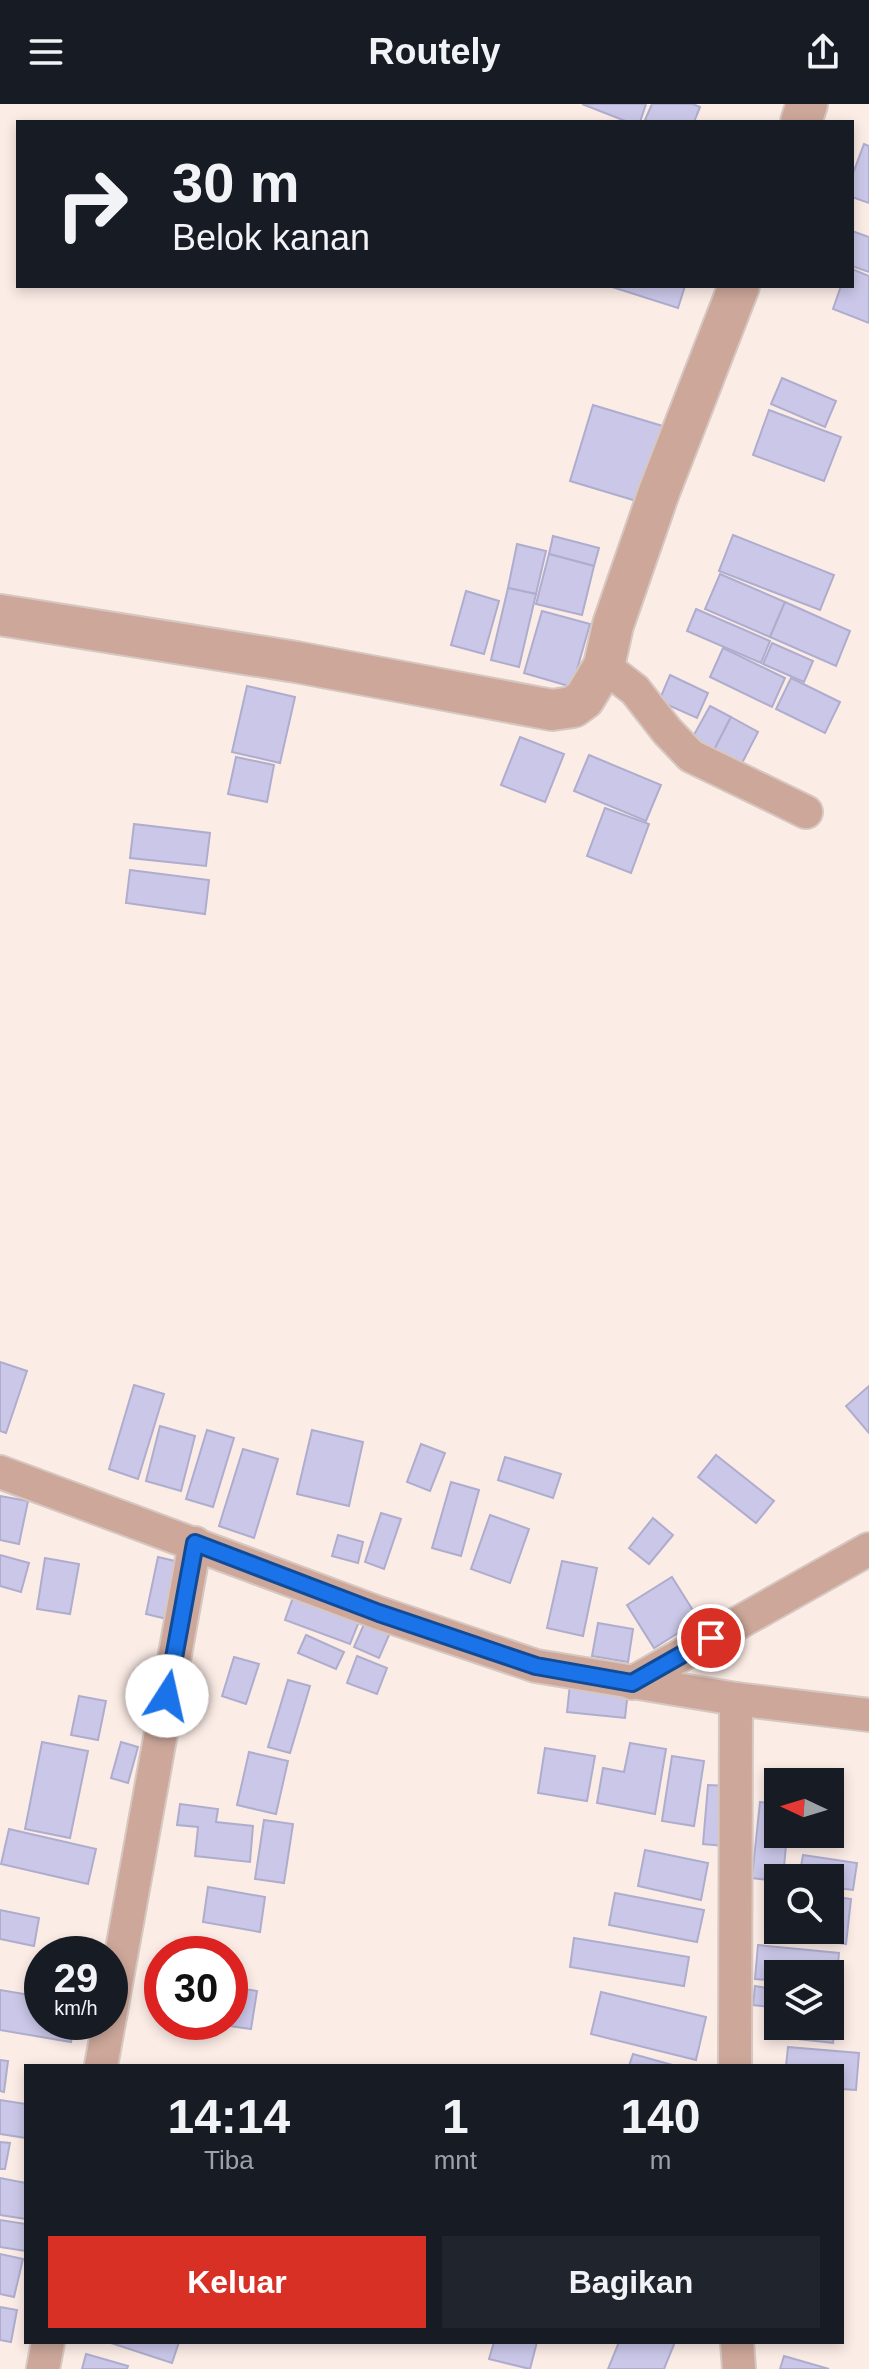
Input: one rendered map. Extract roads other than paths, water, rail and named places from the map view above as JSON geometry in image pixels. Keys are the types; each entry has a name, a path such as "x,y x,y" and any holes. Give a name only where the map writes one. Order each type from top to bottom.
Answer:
{"street":[{"path":"0,615 296,662 552,710 573,707 584,699 604,666 613,625 659,492 738,288"},
{"path":"604,666 635,690 691,756 806,812"},
{"path":"0,1472 379,1613 536,1666 736,1699 869,1715"},
{"path":"125,1936 195,1543"},
{"path":"632,1683 869,1549"},
{"path":"735,2064 736,1699"},
{"path":"101,2064 106,2040"},
{"path":"43,2369 48,2344"},
{"path":"737,2344 739,2369"}]}
